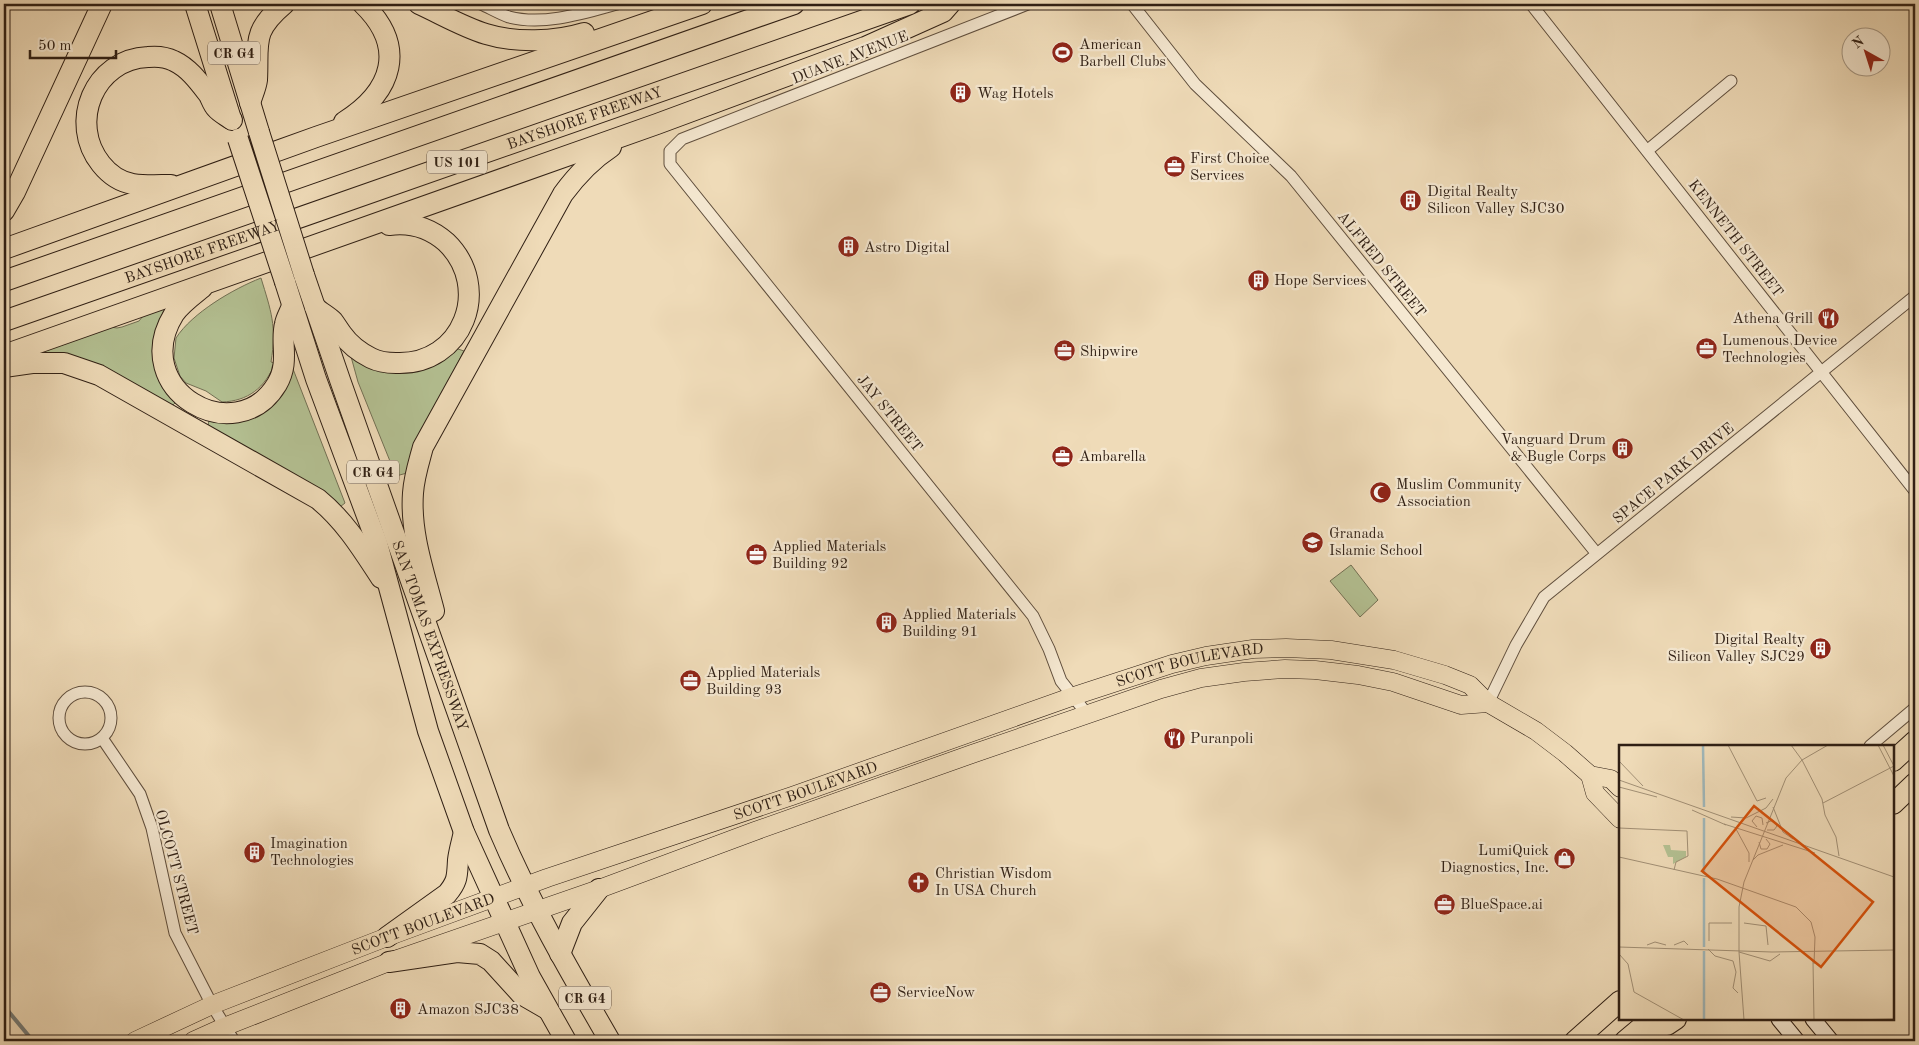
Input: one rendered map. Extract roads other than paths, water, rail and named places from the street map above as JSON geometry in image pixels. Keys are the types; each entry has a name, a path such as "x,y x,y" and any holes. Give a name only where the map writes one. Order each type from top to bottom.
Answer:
{"highway":[{"path":"4,211 15,192 102,4"},
{"name":"CR G4","path":"195,4 232,120"},
{"name":"CR G4","path":"220,4 250,103"},
{"path":"250,103 256,82 257,45 260,33 266,22 284,4"},
{"path":"316,137 362,110 375,97 385,82 388,68 387,41 383,28 374,14 363,4"},
{"path":"419,4 486,34 529,41 567,38 681,4"},
{"path":"4,249 316,137 702,4"},
{"name":"US 101","path":"4,281 794,4"},
{"name":"BAYSHORE FREEWAY","path":"4,321 910,4"},
{"path":"4,355 210,281 365,229 657,124 865,46 942,12 950,4"},
{"path":"188,184 157,186 133,184 113,176 104,167 90,145 86,121 87,109 99,83 121,63 138,57 164,57 185,67 196,78 216,108 232,120"},
{"name":"SAN TOMAS EXPRESSWAY","path":"250,103 304,275 499,830 525,888 610,1041"},
{"name":"SAN TOMAS EXPRESSWAY","path":"232,120 316,379 369,520 392,594 428,731 464,832 492,898 547,1009 566,1041"},
{"path":"431,637 436,618 418,549 413,498 417,469 423,447 563,194 594,158 618,143 657,124"},
{"path":"315,307 334,322 346,340 360,352 372,359 386,363 404,363 426,359 438,352 459,331 468,310 470,294 463,264 453,250 433,233 414,225 397,224 365,229"},
{"path":"210,281 175,313 163,342 162,350 162,358 172,383 191,404 207,410 228,413 242,410 255,405 270,393 278,383 282,373 284,363 284,325 292,306"},
{"path":"4,367 32,363 64,363 99,375 318,499 351,533 392,594"},
{"path":"1894,760 1915,741"},
{"path":"1894,803 1915,783"},
{"path":"387,937 448,894 453,887 458,873 458,861 464,832"},
{"path":"560,954 572,922 599,889"},
{"path":"389,962 457,952 480,954 491,961 521,994 547,1009"},
{"path":"1575,1041 1619,1002"},
{"path":"1625,1041 1648,1022 1667,1025 1674,1020"}],"main road":[{"name":"SCOTT BOULEVARD","path":"135,1041 212,1005 492,898 525,888 621,852 792,796 1074,696 1172,664 1206,656 1286,648 1331,650 1394,660 1445,675 1470,685 1488,703 1536,731 1565,753 1590,775 1596,793 1619,818"},
{"name":"SCOTT BOULEVARD","path":"193,1041 389,962 1088,714 1161,689 1201,678 1285,669 1315,670 1358,675 1393,682 1462,704 1488,703"},
{"name":"SCOTT BOULEVARD","path":"1590,775 1611,779 1619,787"},
{"path":"1780,1020 1797,1041"},
{"path":"1815,1020 1831,1041"}],"street":[{"path":"481,4 510,17 547,20 583,14 617,4"},
{"name":"DUANE AVENUE","path":"682,139 1028,4"},
{"name":"ALFRED STREET","path":"1132,4 1195,84 1291,176 1597,554"},
{"name":"KENNETH STREET","path":"1531,4 1915,491"},
{"path":"1648,150 1731,81"},
{"name":"JAY STREET","path":"682,139 670,152 670,164 1033,616 1049,649 1061,681 1088,714"},
{"name":"SPACE PARK DRIVE","path":"1488,703 1516,645 1544,597 1915,296"},
{"path":"78,692 96,693 109,705 111,723 108,731 102,738 95,742 78,743 70,740 64,734 58,718 64,702 70,696 78,692"},
{"path":"1871,745 1915,708"},
{"name":"OLCOTT STREET","path":"102,738 140,794 152,828 175,933 224,1027 234,1041"}],"waterway":[{"path":"4,1006 33,1041"}],"place":[{"name":"American Barbell Clubs","path":"1063,53"},
{"name":"Wag Hotels","path":"961,93"},
{"name":"First Choice Services","path":"1174,167"},
{"name":"Digital Realty Silicon Valley SJC30","path":"1411,200"},
{"name":"Astro Digital","path":"848,247"},
{"name":"Hope Services","path":"1258,280"},
{"name":"Athena Grill","path":"1829,318"},
{"name":"Lumenous Device Technologies","path":"1706,349"},
{"name":"Shipwire","path":"1064,351"},
{"name":"Vanguard Drum & Bugle Corps","path":"1622,448"},
{"name":"Ambarella","path":"1063,456"},
{"name":"Muslim Community Association","path":"1380,493"},
{"name":"Granada Islamic School","path":"1313,542"},
{"name":"Applied Materials Building 92","path":"756,555"},
{"name":"Applied Materials Building 91","path":"886,623"},
{"name":"Digital Realty Silicon Valley SJC29","path":"1821,648"},
{"name":"Applied Materials Building 93","path":"690,681"},
{"name":"Puranpoli","path":"1174,738"},
{"name":"Imagination Technologies","path":"254,852"},
{"name":"LumiQuick Diagnostics, Inc.","path":"1565,859"},
{"name":"Christian Wisdom In USA Church","path":"919,882"},
{"name":"BlueSpace.ai","path":"1444,904"},
{"name":"ServiceNow","path":"881,992"},
{"name":"Amazon SJC38","path":"401,1009"}]}
